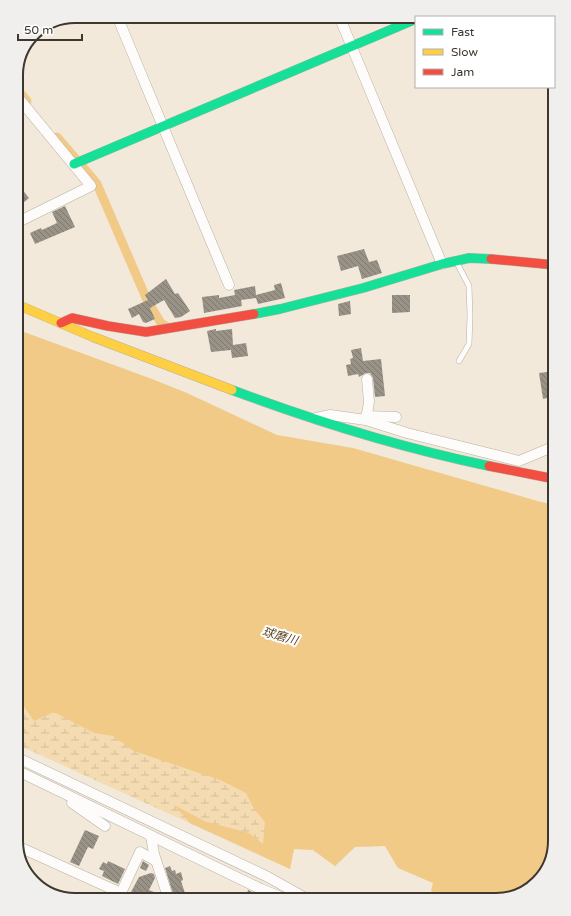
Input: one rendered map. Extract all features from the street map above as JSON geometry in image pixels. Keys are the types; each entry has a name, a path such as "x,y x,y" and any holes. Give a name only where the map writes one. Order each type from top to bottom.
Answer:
{"street":[{"path":"120,23 229,284"},
{"path":"341,23 442,264"},
{"path":"74,164 406,23"},
{"path":"23,103 91,186 23,220"},
{"path":"61,323 72,318 146,332 280,309 363,288 442,264 469,258 495,258 548,264"},
{"path":"23,307 159,363 280,408 401,445 485,465 548,478"},
{"path":"366,418 369,402 367,379"},
{"path":"313,418 330,415 366,418 396,417"},
{"path":"366,418 407,433 519,461 548,449"},
{"path":"23,760 268,877 297,893"},
{"path":"23,773 271,893"},
{"path":"67,795 69,801 105,826"},
{"path":"151,836 156,861 167,893"},
{"path":"24,849 121,893 140,852 156,861"}],"lane":[{"path":"455,261 469,286 469,344 459,361"}],"green space":[{"path":"23,655 539,870 530,880 519,888 502,893 437,893 431,891 433,883 398,868 385,846 355,847 335,866 313,850 294,849 290,869 23,747"}],"water":[{"name":"球磨川","path":"23,332 187,393 277,435 353,448 548,504 548,847 543,864 539,870 530,880 519,888 502,893 437,893 431,891 433,883 398,868 385,846 355,847 335,866 313,850 294,849 290,869 190,823 174,805 204,821 249,833 263,844 265,822 254,809 246,793 220,780 134,751 113,736 94,733 54,712 34,721 23,705"}],"building":[{"path":"23,191 29,198 23,203"},
{"path":"65,206 75,227 35,244 30,233 41,228 42,230 57,223 52,212"},
{"path":"364,249 369,262 377,260 382,273 362,279 358,266 341,271 337,256"},
{"path":"166,279 175,294 178,293 190,311 181,317 175,318 164,300 150,308 155,319 146,323 143,322 139,314 132,318 128,309 148,300 145,295"},
{"path":"281,283 285,298 258,304 256,298 241,300 242,306 204,313 202,297 219,295 219,298 235,295 234,290 255,286 256,295 275,290 274,285"},
{"path":"392,295 410,295 410,312 392,313"},
{"path":"350,301 351,314 339,316 338,304"},
{"path":"216,329 216,331 232,329 233,345 246,343 248,356 232,358 231,350 211,352 207,331"},
{"path":"361,348 363,361 381,359 385,396 375,397 373,378 370,373 366,373 359,377 358,374 348,376 346,365 351,364 350,359 353,358 351,350"},
{"path":"548,372 548,398 543,399 539,373"},
{"path":"85,830 99,836 93,849 88,847 79,866 70,862"},
{"path":"108,861 125,869 118,884 102,876 104,871 99,869 103,862 107,864"},
{"path":"143,861 149,865 146,871 140,868"},
{"path":"170,866 172,871 175,870 176,874 181,872 183,880 181,881 185,893 173,893 165,868"},
{"path":"151,873 154,874 155,878 149,890 156,893 131,892 139,877"},
{"path":"248,890 254,893 247,893"}],"waterway":[{"path":"23,96 27,101"},
{"path":"57,137 75,158"},
{"path":"82,166 97,184 147,300 161,323 169,328"}],"traffic: fast":[{"path":"74,164 407,23"},
{"path":"254,314 363,288 442,264 469,258 491,259"},
{"path":"232,390 359,433 424,451 489,466"}],"traffic: slow":[{"path":"23,307 93,337 232,390"}],"traffic: jam":[{"path":"491,259 548,264"},
{"path":"61,323 72,318 146,332 254,314"},
{"path":"489,466 548,478"}]}
